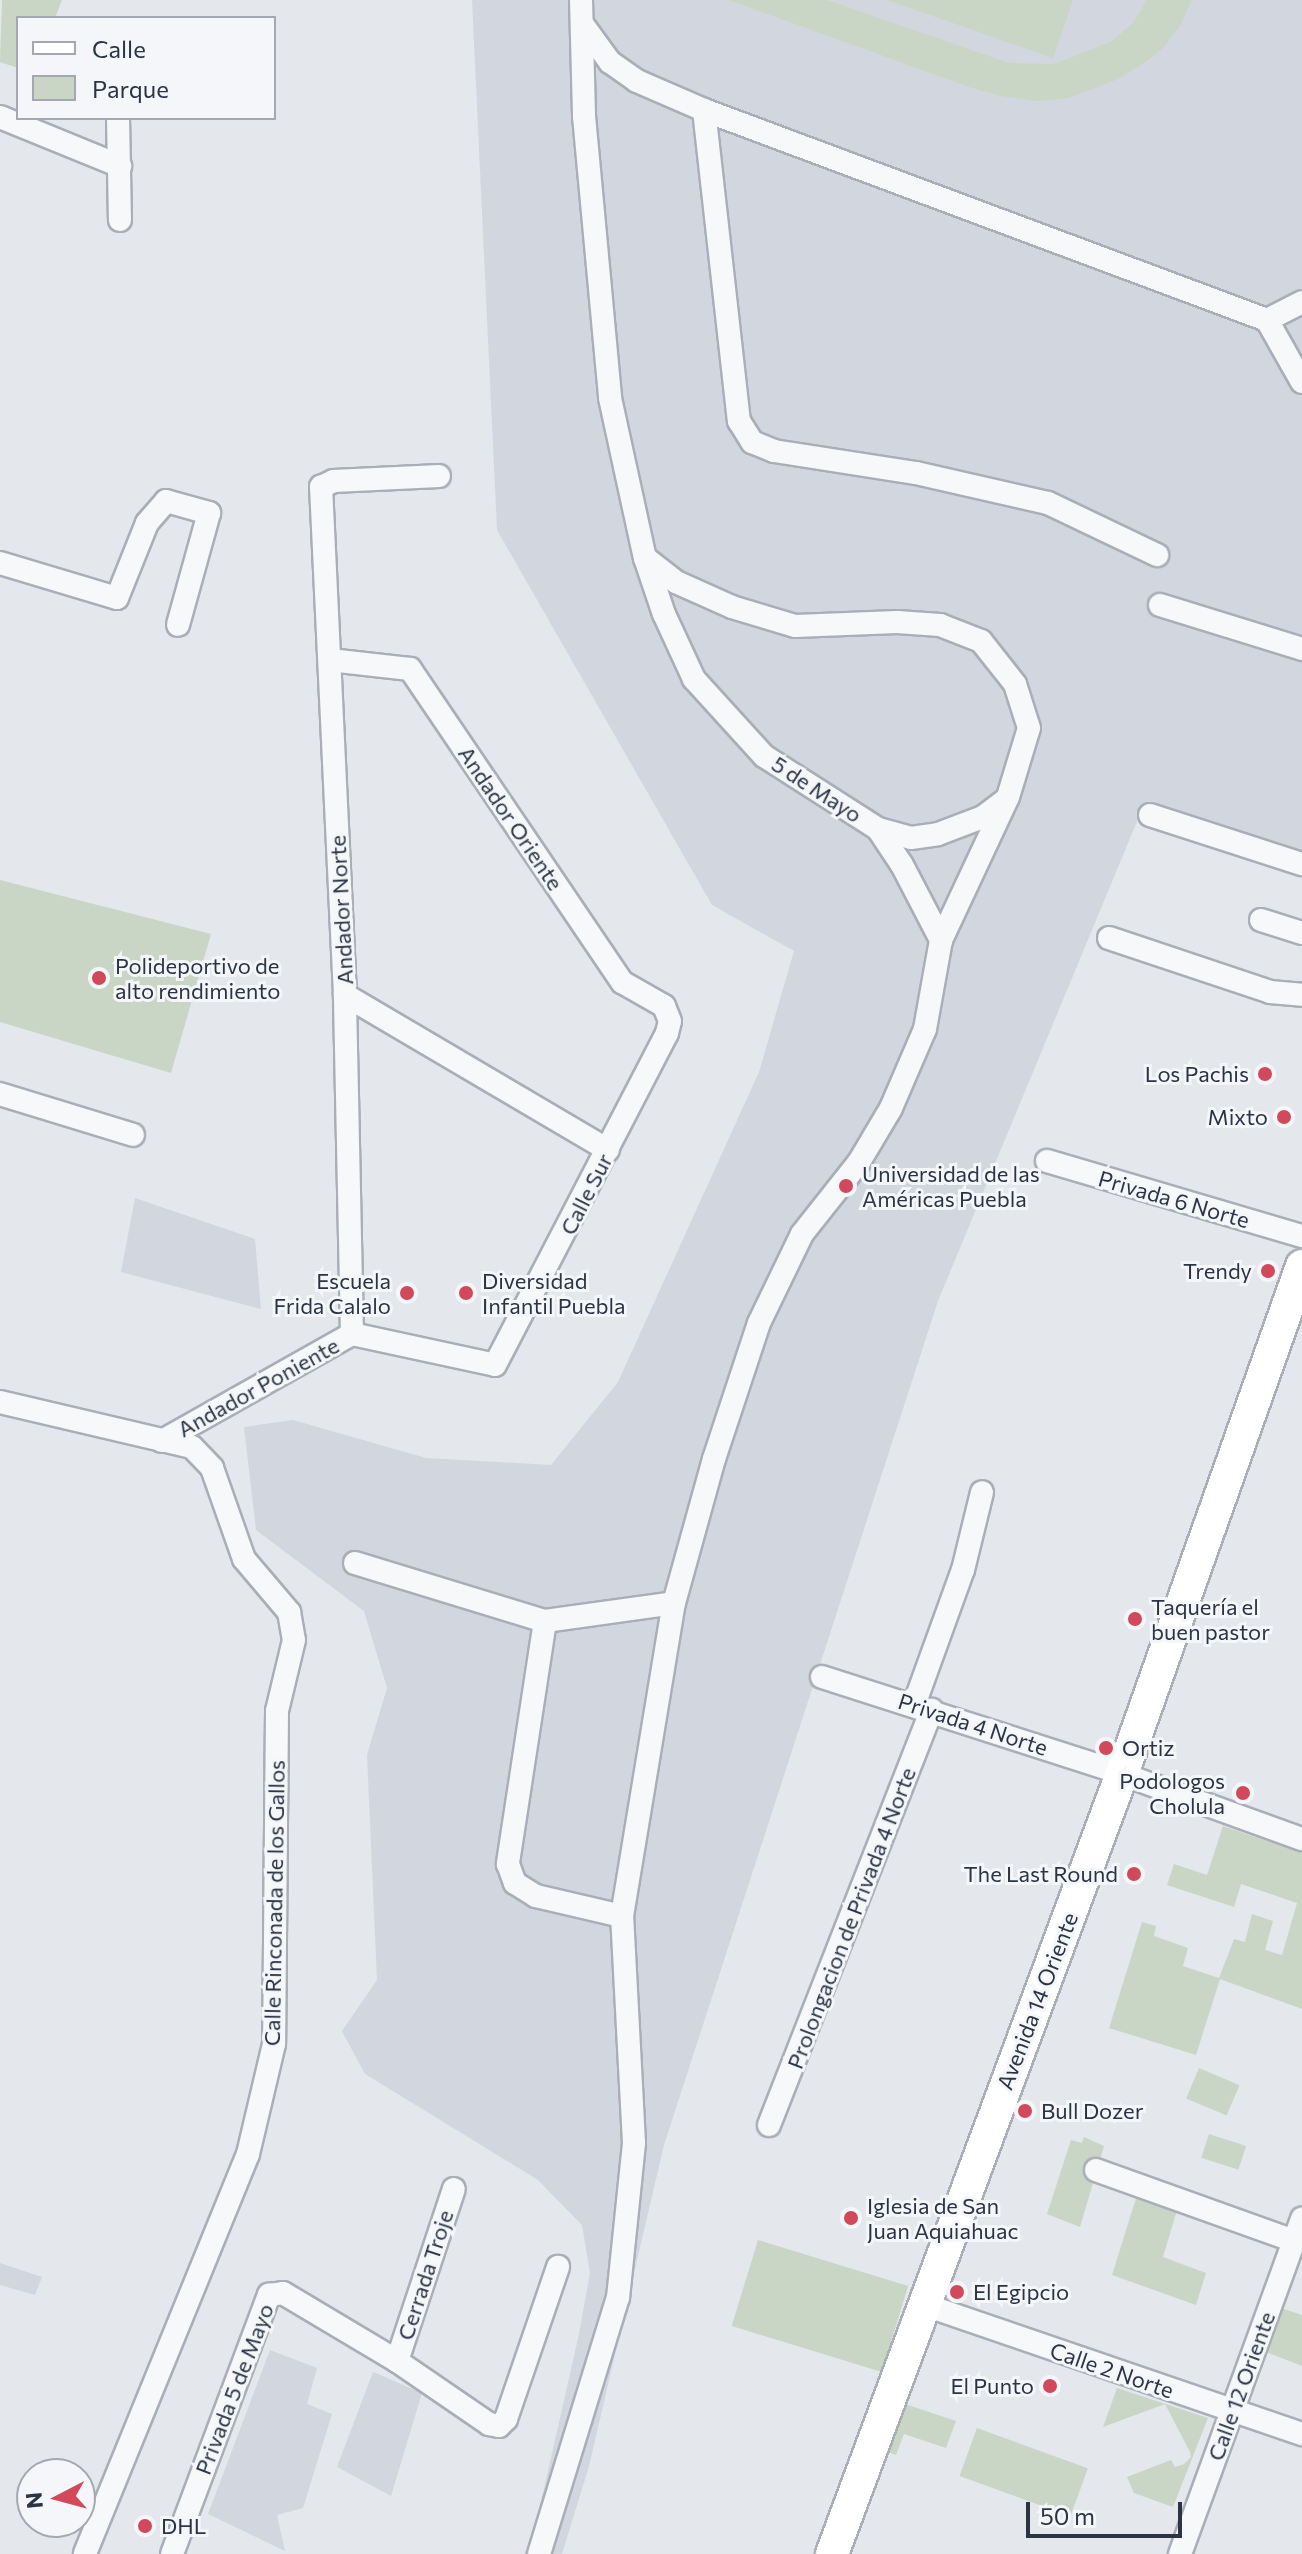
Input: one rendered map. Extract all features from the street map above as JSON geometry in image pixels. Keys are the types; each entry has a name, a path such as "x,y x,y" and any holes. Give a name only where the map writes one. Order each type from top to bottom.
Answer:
{"main road":[{"name":"Avenida 14 Oriente","path":"832,2554 922,2304 1122,1774 1302,1266"}],"street":[{"name":"5 de Mayo","path":"581,0 584,116 610,398 645,558 664,614 694,679 764,756 878,829 902,865 941,940"},
{"path":"583,25 610,62 637,81 704,110 1267,320 1302,382"},
{"path":"704,110 739,421 752,442 774,451 916,473 1048,503 1157,555"},
{"path":"0,117 120,166"},
{"path":"118,120 120,220"},
{"path":"1267,320 1302,302"},
{"name":"Andador Norte","path":"352,1334 345,995 321,487 334,481 439,476"},
{"path":"0,563 117,598 147,523 166,501 209,513 178,625"},
{"path":"539,2554 618,2298 634,2143 622,1916 674,1603 714,1459 759,1323 802,1234 859,1162 891,1108 925,1029 941,940 1008,797 1029,728 1015,684 981,641 940,625 897,622 795,626 732,607 676,582 645,558"},
{"path":"1160,605 1302,649"},
{"name":"Andador Oriente","path":"330,660 410,669 622,982 664,1006 670,1021"},
{"path":"878,829 911,838 938,834 983,817 1008,797"},
{"path":"1150,815 1302,864"},
{"path":"1261,920 1302,933"},
{"path":"1109,938 1270,992 1287,991 1302,995"},
{"path":"345,995 608,1150"},
{"name":"Calle Sur","path":"495,1365 608,1150 667,1033 670,1021"},
{"path":"0,1094 133,1135"},
{"name":"Privada 6 Norte","path":"1047,1161 1302,1236"},
{"name":"Andador Poniente","path":"162,1441 352,1334 495,1365"},
{"name":"Calle Rinconada de los Gallos","path":"0,1402 192,1447 212,1468 244,1559 289,1612 294,1640 277,1711 274,2044 248,2154 85,2554"},
{"name":"Prolongacion de Privada 4 Norte","path":"769,2125 923,1708 982,1492"},
{"path":"355,1563 545,1621 674,1603"},
{"path":"545,1621 508,1864 515,1883 536,1896 622,1916"},
{"name":"Privada 4 Norte","path":"822,1677 1122,1774 1302,1839"},
{"path":"1096,2170 1294,2241"},
{"name":"Cerrada Troje","path":"397,2361 454,2189"},
{"name":"Calle 12 Oriente","path":"1180,2554 1302,2218"},
{"name":"Privada 5 de Mayo","path":"172,2554 269,2295 283,2293 397,2361 489,2424 499,2426 506,2419 558,2267"},
{"name":"Calle 2 Norte","path":"922,2304 1302,2434"}],"shaded area":[{"name":"Universidad de las Américas Puebla","path":"472,0 1302,0 1302,857 1143,807 938,1301 664,2145 589,2466 562,2554 524,2554 533,2537 590,2273 582,2225 538,2180 365,2074 342,2031 377,1980 367,1755 387,1688 364,1611 256,1530 244,1427 293,1420 426,1458 551,1465 618,1382 759,1072 794,951 712,905 497,530"},
{"path":"135,1198 255,1239 261,1309 121,1272"},
{"path":"0,2263 42,2277 35,2295 0,2285"},
{"path":"270,2350 317,2368 307,2404 332,2414 303,2508 277,2515 285,2551 208,2514"},
{"path":"373,2372 422,2393 391,2496 337,2467"}],"green space":[{"path":"2,0 62,0 56,16 16,16 16,67 0,62"},
{"path":"729,0 827,0 1009,63 1054,64 1112,41 1133,23 1147,0 1192,0 1180,26 1163,48 1143,64 1116,80 1069,98 1037,101 969,87"},
{"path":"887,0 1073,0 1053,58"},
{"name":"Polideportivo de alto rendimiento","path":"0,880 211,934 171,1073 0,1022"},
{"path":"1223,1826 1302,1853 1302,2009 1220,1979 1196,2055 1109,2028 1142,1922 1156,1926 1154,1936 1188,1948 1183,1966 1219,1978 1234,1939 1245,1942 1252,1914 1273,1921 1265,1950 1282,1955 1297,1903 1241,1884 1234,1907 1167,1885 1174,1864 1207,1875"},
{"path":"1199,2068 1240,2085 1227,2116 1186,2098"},
{"path":"1209,2134 1246,2146 1238,2170 1201,2158"},
{"path":"1084,2137 1104,2146 1080,2227 1047,2214 1071,2140 1082,2143"},
{"path":"1138,2192 1178,2207 1163,2257 1206,2273 1196,2305 1112,2275"},
{"path":"758,2240 908,2286 882,2372 732,2326"},
{"path":"1281,2308 1302,2315 1302,2366 1266,2352"},
{"path":"1117,2388 1208,2418 1173,2507 1134,2493 1127,2477 1171,2460 1175,2467 1184,2464 1191,2457 1190,2452 1165,2404 1103,2427"},
{"path":"905,2404 956,2421 946,2448 904,2434 896,2455 888,2452"},
{"path":"977,2428 1088,2468 1070,2516 960,2476"}],"place":[{"name":"Polideportivo de alto rendimiento","path":"99,978"},
{"name":"Los Pachis","path":"1265,1074"},
{"name":"Mixto","path":"1284,1117"},
{"name":"Universidad de las Américas Puebla","path":"846,1186"},
{"name":"Trendy","path":"1268,1271"},
{"name":"Escuela Frida Calalo","path":"407,1293"},
{"name":"Diversidad Infantil Puebla","path":"466,1293"},
{"name":"Taquería el buen pastor","path":"1135,1619"},
{"name":"Ortiz","path":"1106,1748"},
{"name":"Podologos Cholula","path":"1243,1793"},
{"name":"The Last Round","path":"1134,1874"},
{"name":"Bull Dozer","path":"1025,2111"},
{"name":"Iglesia de San Juan Aquiahuac","path":"851,2218"},
{"name":"El Egipcio","path":"957,2292"},
{"name":"El Punto","path":"1050,2386"},
{"name":"DHL","path":"145,2526"}]}
